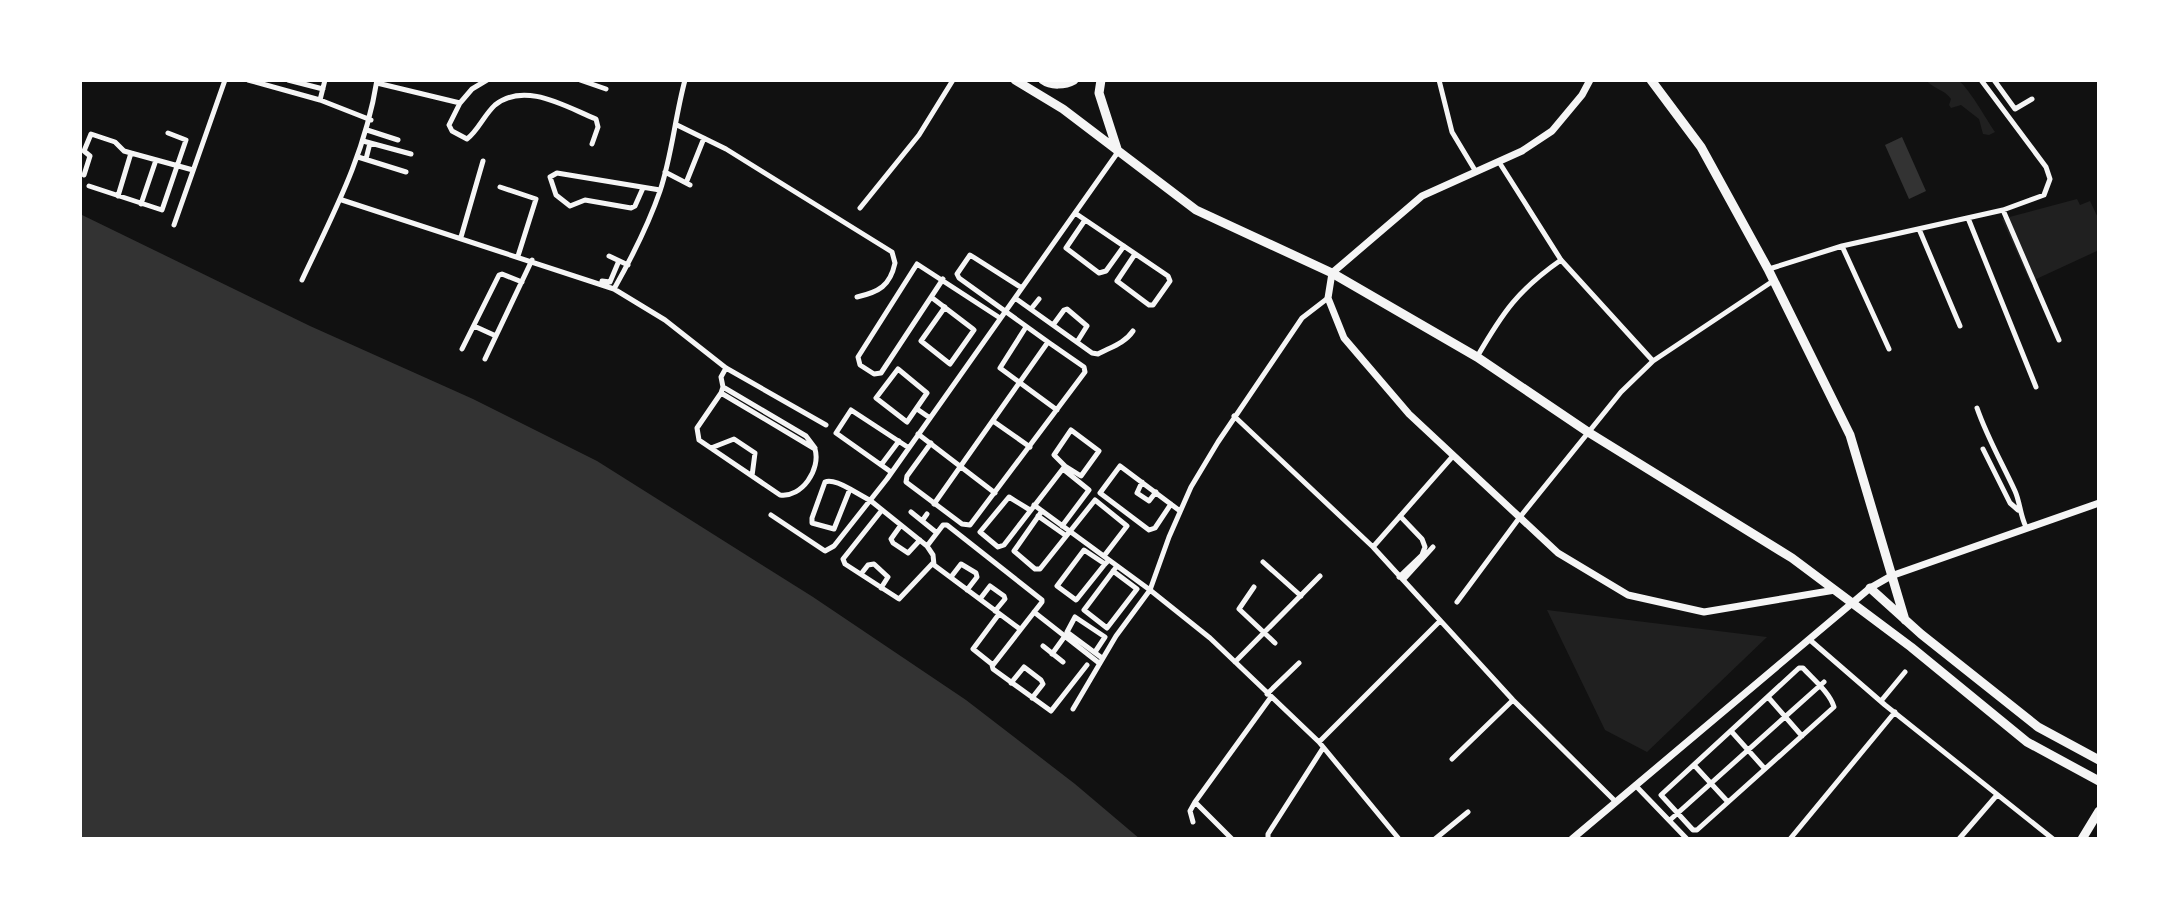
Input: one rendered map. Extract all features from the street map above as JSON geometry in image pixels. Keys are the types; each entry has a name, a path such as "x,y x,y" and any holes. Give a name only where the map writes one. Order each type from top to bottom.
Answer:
{"main road":[{"path":"1015,80 1063,109 1196,210 1332,273 1477,357 1588,432 1792,558 1911,647 2027,742 2099,781"},
{"path":"1043,80 1067,84 1074,80"},
{"path":"1101,80 1099,93 1118,152"},
{"path":"1651,80 1701,147 1768,269 1850,435 1905,620"},
{"path":"1870,588 2038,727 2099,760"},
{"path":"2082,839 2099,811"}],"street":[{"path":"174,225 225,80"},
{"path":"248,80 320,100 371,120"},
{"path":"288,80 323,89"},
{"path":"320,100 325,80"},
{"path":"487,80 472,89 460,103 449,125 452,131 467,139 496,104 522,94 537,96 596,119 598,127 592,144"},
{"path":"580,80 606,89"},
{"path":"614,289 628,265 660,190 685,80"},
{"path":"860,208 919,135 953,80"},
{"path":"1439,80 1452,132 1476,173"},
{"path":"1590,80 1582,95 1552,131 1522,151 1422,196 1332,273 1328,298 1344,338 1409,414 1558,553 1628,595 1704,612 1835,590"},
{"path":"1768,269 1842,246 2003,210 2044,195 2050,179 2041,159 1981,80"},
{"path":"1994,80 2015,109 2032,99"},
{"path":"366,159 367,130 377,82 460,103"},
{"path":"677,125 704,138 892,252 895,263 886,283 876,293 857,297"},
{"path":"367,130 398,140"},
{"path":"89,186 163,209 185,138 168,133"},
{"path":"84,175 90,157 84,151 91,134 115,142 124,151 193,170"},
{"path":"665,172 688,184 704,138"},
{"path":"367,142 411,154"},
{"path":"302,280 367,142"},
{"path":"771,515 825,551 834,546 887,479 1118,152"},
{"path":"118,196 131,153"},
{"path":"358,157 406,172"},
{"path":"141,204 156,160"},
{"path":"461,237 483,161"},
{"path":"1499,162 1561,260 1653,361"},
{"path":"643,188 631,208 585,200 570,206 556,195 550,177 557,173 660,190"},
{"path":"500,187 536,199 518,256"},
{"path":"342,200 600,280 610,282 618,263"},
{"path":"2003,210 2059,340"},
{"path":"1075,213 1124,246 1170,279 1151,305 1117,281 1135,254"},
{"path":"1968,218 2036,387"},
{"path":"1085,220 1066,248 1099,273 1106,271 1124,246"},
{"path":"1919,229 1960,326"},
{"path":"1842,246 1889,349"},
{"path":"609,256 628,265"},
{"path":"931,443 906,480 966,525 973,523 1085,370 957,277 969,256 1022,288"},
{"path":"485,359 532,260"},
{"path":"1477,357 1512,301 1533,280 1561,260"},
{"path":"943,279 881,373 874,374 860,365 858,357 915,265 919,264 943,279 1000,318"},
{"path":"462,349 499,275 522,282"},
{"path":"600,280 665,320 726,368 826,425"},
{"path":"1457,602 1520,517 1621,392 1653,361 1774,281"},
{"path":"931,297 945,307 974,330 950,364 921,341 945,307"},
{"path":"1015,298 1098,354 1112,345 1127,341 1133,331"},
{"path":"1073,709 1101,660 1150,590 1191,487 1234,416 1302,318 1328,298"},
{"path":"1031,309 1039,299"},
{"path":"1053,325 1067,309 1087,326 1077,342"},
{"path":"474,326 496,336"},
{"path":"1026,327 1000,366 1001,370 1057,410"},
{"path":"934,504 1048,342"},
{"path":"722,390 813,441 818,458 816,467 798,492 780,495 699,440 697,428 722,390 721,377 726,368"},
{"path":"897,370 927,390 917,409 906,422 876,399 897,370"},
{"path":"1977,408 1987,437 2016,494 2026,527"},
{"path":"917,409 930,418"},
{"path":"891,472 836,433 851,410 909,448"},
{"path":"1234,416 1373,547 1513,700 1616,802"},
{"path":"993,421 1030,447"},
{"path":"1040,513 1014,551 1035,569 1040,569 1089,490 1064,467 1054,455 1071,430 1098,449 1099,453 1081,476 1064,467"},
{"path":"918,434 995,493"},
{"path":"711,448 734,439 755,453 752,476"},
{"path":"881,465 899,441"},
{"path":"1983,449 2010,503 2019,511"},
{"path":"1373,547 1453,456"},
{"path":"1171,504 1155,528 1149,530 1100,494 1119,466 1156,492 1180,511"},
{"path":"1064,467 1032,508 1002,547 980,532 1008,498 1032,508 1040,513 1106,560 1115,568 1137,589 1107,628 1084,610 1115,568"},
{"path":"850,489 834,529 812,523 825,482 830,481 850,489 871,501 927,546 933,555 933,563 901,598 896,599 845,564 843,559 882,510"},
{"path":"1142,482 1137,493 1149,501 1156,492"},
{"path":"1065,530 1092,502 1099,502 1127,526 1106,560 1076,600 1057,586 1084,550 1106,560"},
{"path":"1572,839 1870,588 1891,576 2099,503"},
{"path":"911,512 937,533"},
{"path":"922,521 927,514"},
{"path":"1400,516 1422,539 1425,547 1422,555 1401,578"},
{"path":"901,525 891,539 893,543 908,553 920,540"},
{"path":"927,546 943,525 947,525 1040,597 1042,602 993,665"},
{"path":"1401,578 1433,547"},
{"path":"1263,562 1301,596"},
{"path":"933,563 1020,629"},
{"path":"861,575 868,565 874,564 888,577 881,588"},
{"path":"951,578 963,564 977,575 967,590"},
{"path":"1115,568 1150,590 1210,638 1321,745 1399,839"},
{"path":"1235,662 1320,576"},
{"path":"980,599 990,586 1005,599 973,649 993,665 993,669 1049,710 1087,665"},
{"path":"1254,587 1239,609 1275,643"},
{"path":"1034,611 1101,660"},
{"path":"1095,652 1105,637 1075,617 1067,630 1101,660"},
{"path":"1268,839 1268,834 1321,745 1439,622"},
{"path":"1052,654 1065,636"},
{"path":"1810,640 2053,839"},
{"path":"1043,646 1063,662"},
{"path":"1193,822 1190,811 1195,802 1269,695 1299,663"},
{"path":"1011,683 1023,668 1033,674 1043,682 1032,698"},
{"path":"1801,668 1822,684 1834,707 1695,831 1661,795 1768,697 1801,668"},
{"path":"1881,701 1905,672"},
{"path":"1670,820 1822,684"},
{"path":"1768,697 1802,736"},
{"path":"1452,759 1513,700"},
{"path":"1790,839 1895,712"},
{"path":"1731,731 1765,769"},
{"path":"1694,765 1728,802"},
{"path":"1635,785 1687,839"},
{"path":"1959,839 1997,795"},
{"path":"1195,802 1232,839"},
{"path":"1435,839 1468,812"}],"shaded area":[{"path":"1951,79 1962,83 1995,132 1983,134 1979,119 1961,105 1951,108 1951,99 1926,80"},
{"path":"1902,137 1926,191 1909,199 1885,145"},
{"path":"2077,199 2080,205 2090,201 2099,220 2099,250 2030,282 2002,219"},
{"path":"80,214 310,326 473,399 597,461 813,597 966,700 1075,784 1140,839 80,839"},
{"path":"1547,610 1767,637 1647,752 1605,730"}]}
